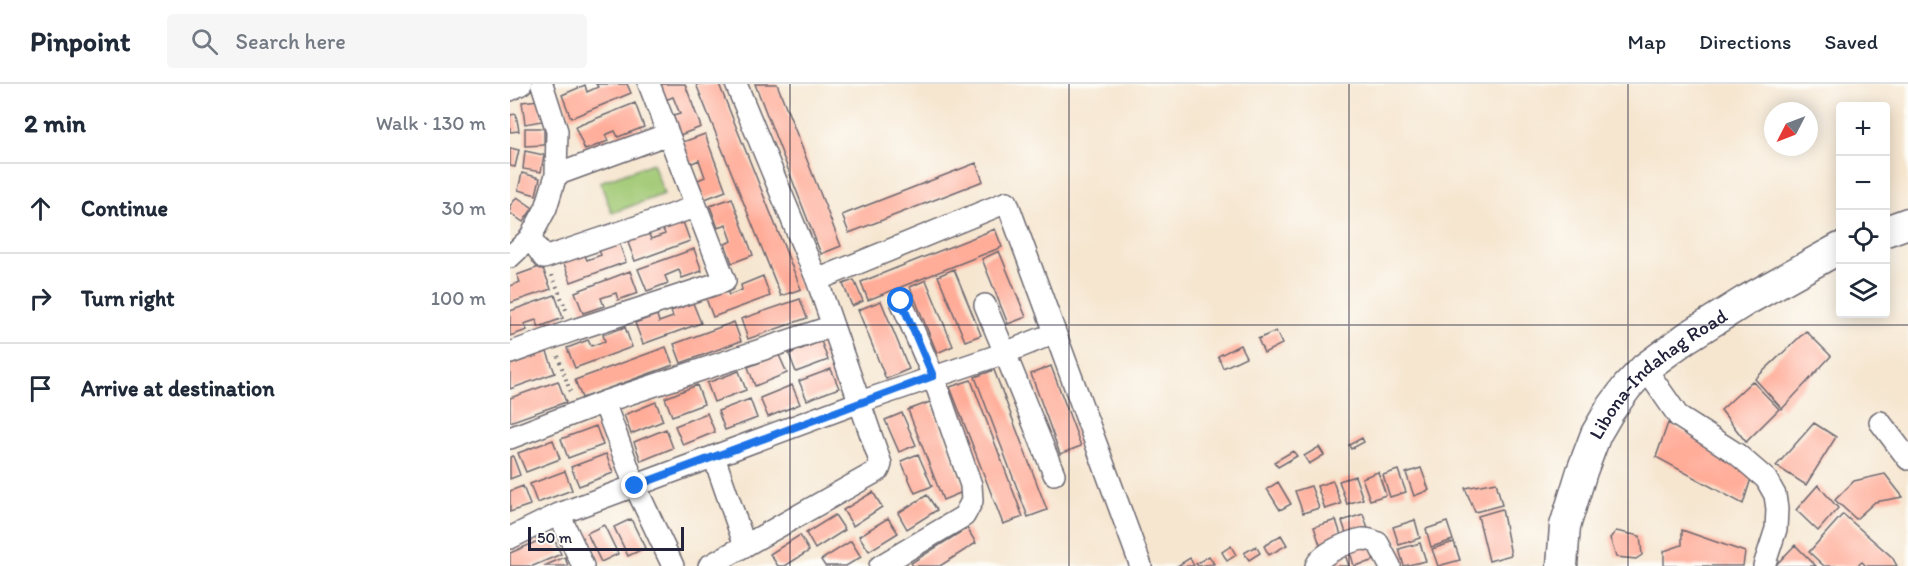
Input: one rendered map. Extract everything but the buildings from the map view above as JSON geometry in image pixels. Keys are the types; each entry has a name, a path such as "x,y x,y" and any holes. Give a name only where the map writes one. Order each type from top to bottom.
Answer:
{"main road":[{"path":"1890,230 1908,223"},
{"name":"Libona-Indahag Road","path":"1562,566 1565,526 1582,471 1596,435 1610,410 1627,387 1645,368 1686,338 1745,301 1836,250"}],"street":[{"path":"510,90 521,84"},
{"path":"510,353 725,281 649,84"},
{"path":"709,566 879,470 881,464 817,280 736,84"},
{"path":"510,257 530,238 546,208 556,175 557,131 546,85"},
{"path":"556,175 668,134"},
{"path":"817,280 1007,202 1141,566"},
{"path":"530,238 544,258 695,207"},
{"path":"880,566 964,516 972,501 971,484 933,376 901,301"},
{"path":"985,305 1054,474"},
{"path":"510,438 604,402 833,326"},
{"path":"510,538 559,514 860,402 1005,353 1042,338"},
{"path":"1645,368 1678,417 1737,454 1766,479 1775,495 1778,509 1776,529 1764,566"},
{"path":"604,402 635,486 673,566"},
{"path":"1880,422 1908,459"},
{"path":"714,457 745,546"},
{"path":"559,514 583,566"},
{"path":"1316,566 1321,557 1364,539 1378,543 1390,566"}],"path":[{"path":"544,258 574,330"},
{"path":"551,338 577,412"}],"green space":[{"path":"653,163 664,194 612,213 600,182"}],"route":[{"path":"635,486 933,376 901,301"}]}
